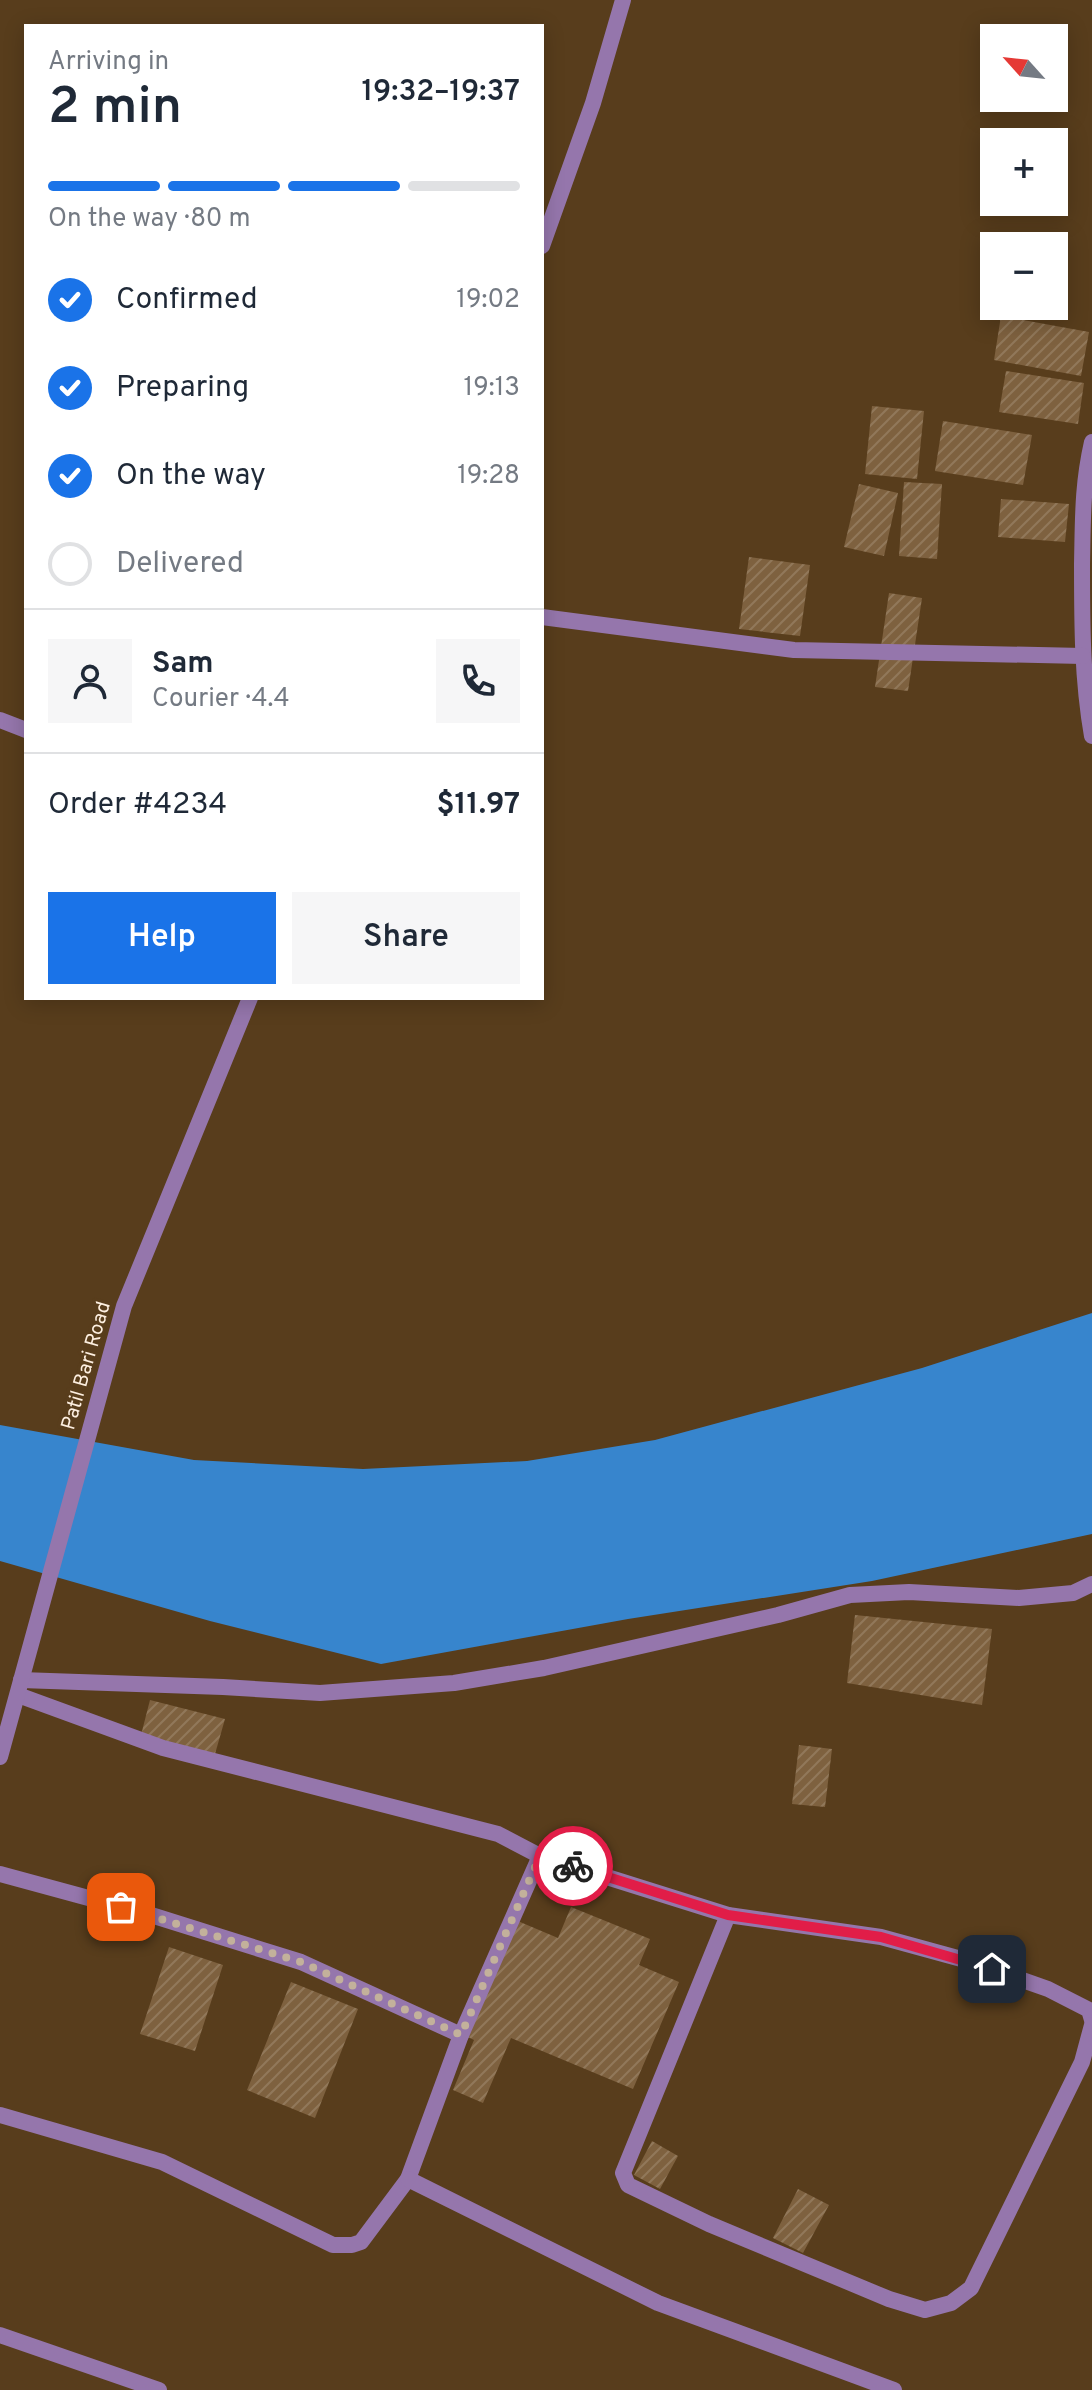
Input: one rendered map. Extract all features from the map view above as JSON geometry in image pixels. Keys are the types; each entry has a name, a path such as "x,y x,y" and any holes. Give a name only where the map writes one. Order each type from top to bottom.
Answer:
{"street":[{"path":"544,240 593,103 623,0"},
{"path":"1092,442 1083,481 1083,656 1092,736"},
{"path":"544,617 794,650 1083,656"},
{"path":"0,720 24,729"},
{"name":"Patil Bari Road","path":"0,1757 4,1728 19,1688 124,1306 249,1000"},
{"path":"19,1688 223,1687 320,1693 454,1683 544,1668 778,1615 850,1595 909,1592 1019,1598 1073,1593 1092,1584"},
{"path":"19,1688 163,1748 498,1834 540,1856 728,1915 881,1937 965,1960 1048,1989 1089,2010 1092,2022 1082,2062 971,2288 951,2303 925,2310 889,2299 709,2224 628,2185 623,2173 728,1915"},
{"path":"0,2115 162,2162 333,2245 361,2242 408,2179 461,2035 540,1856"},
{"path":"0,1874 151,1915 301,1962 461,2035"},
{"path":"408,2179 658,2303 894,2390"},
{"path":"0,2335 159,2390"}],"water":[{"path":"1092,1313 1092,1534 872,1581 628,1619 381,1664 210,1621 0,1561 0,1425 194,1460 363,1469 527,1461 655,1440 922,1368"}],"building":[{"path":"1000,320 1023,320 1089,332 1081,376 994,360"},
{"path":"1006,371 1084,383 1078,424 999,412"},
{"path":"872,406 924,411 917,479 865,474"},
{"path":"943,421 1032,435 1023,485 935,471"},
{"path":"904,482 942,484 937,559 899,556"},
{"path":"859,484 898,493 884,556 844,547"},
{"path":"1001,499 1069,504 1065,542 998,537"},
{"path":"749,557 810,565 800,636 739,629"},
{"path":"889,593 922,598 908,691 875,687"},
{"path":"855,1615 992,1629 982,1705 847,1683"},
{"path":"150,1700 225,1719 215,1754 141,1735"},
{"path":"799,1745 832,1749 825,1807 792,1804"},
{"path":"571,1907 650,1939 639,1965 679,1982 633,2089 511,2038 483,2103 453,2090 474,2040 464,2035 513,1919 558,1938"},
{"path":"169,1947 223,1965 195,2051 140,2034"},
{"path":"291,1982 358,2009 315,2118 247,2090"},
{"path":"652,2141 678,2156 660,2189 634,2175"},
{"path":"798,2189 829,2205 803,2253 773,2238"}],"way so far":[{"path":"121,1907 301,1962 461,2035 540,1856 573,1866"}],"route":[{"path":"573,1866 728,1915 881,1937 992,1969"}]}
